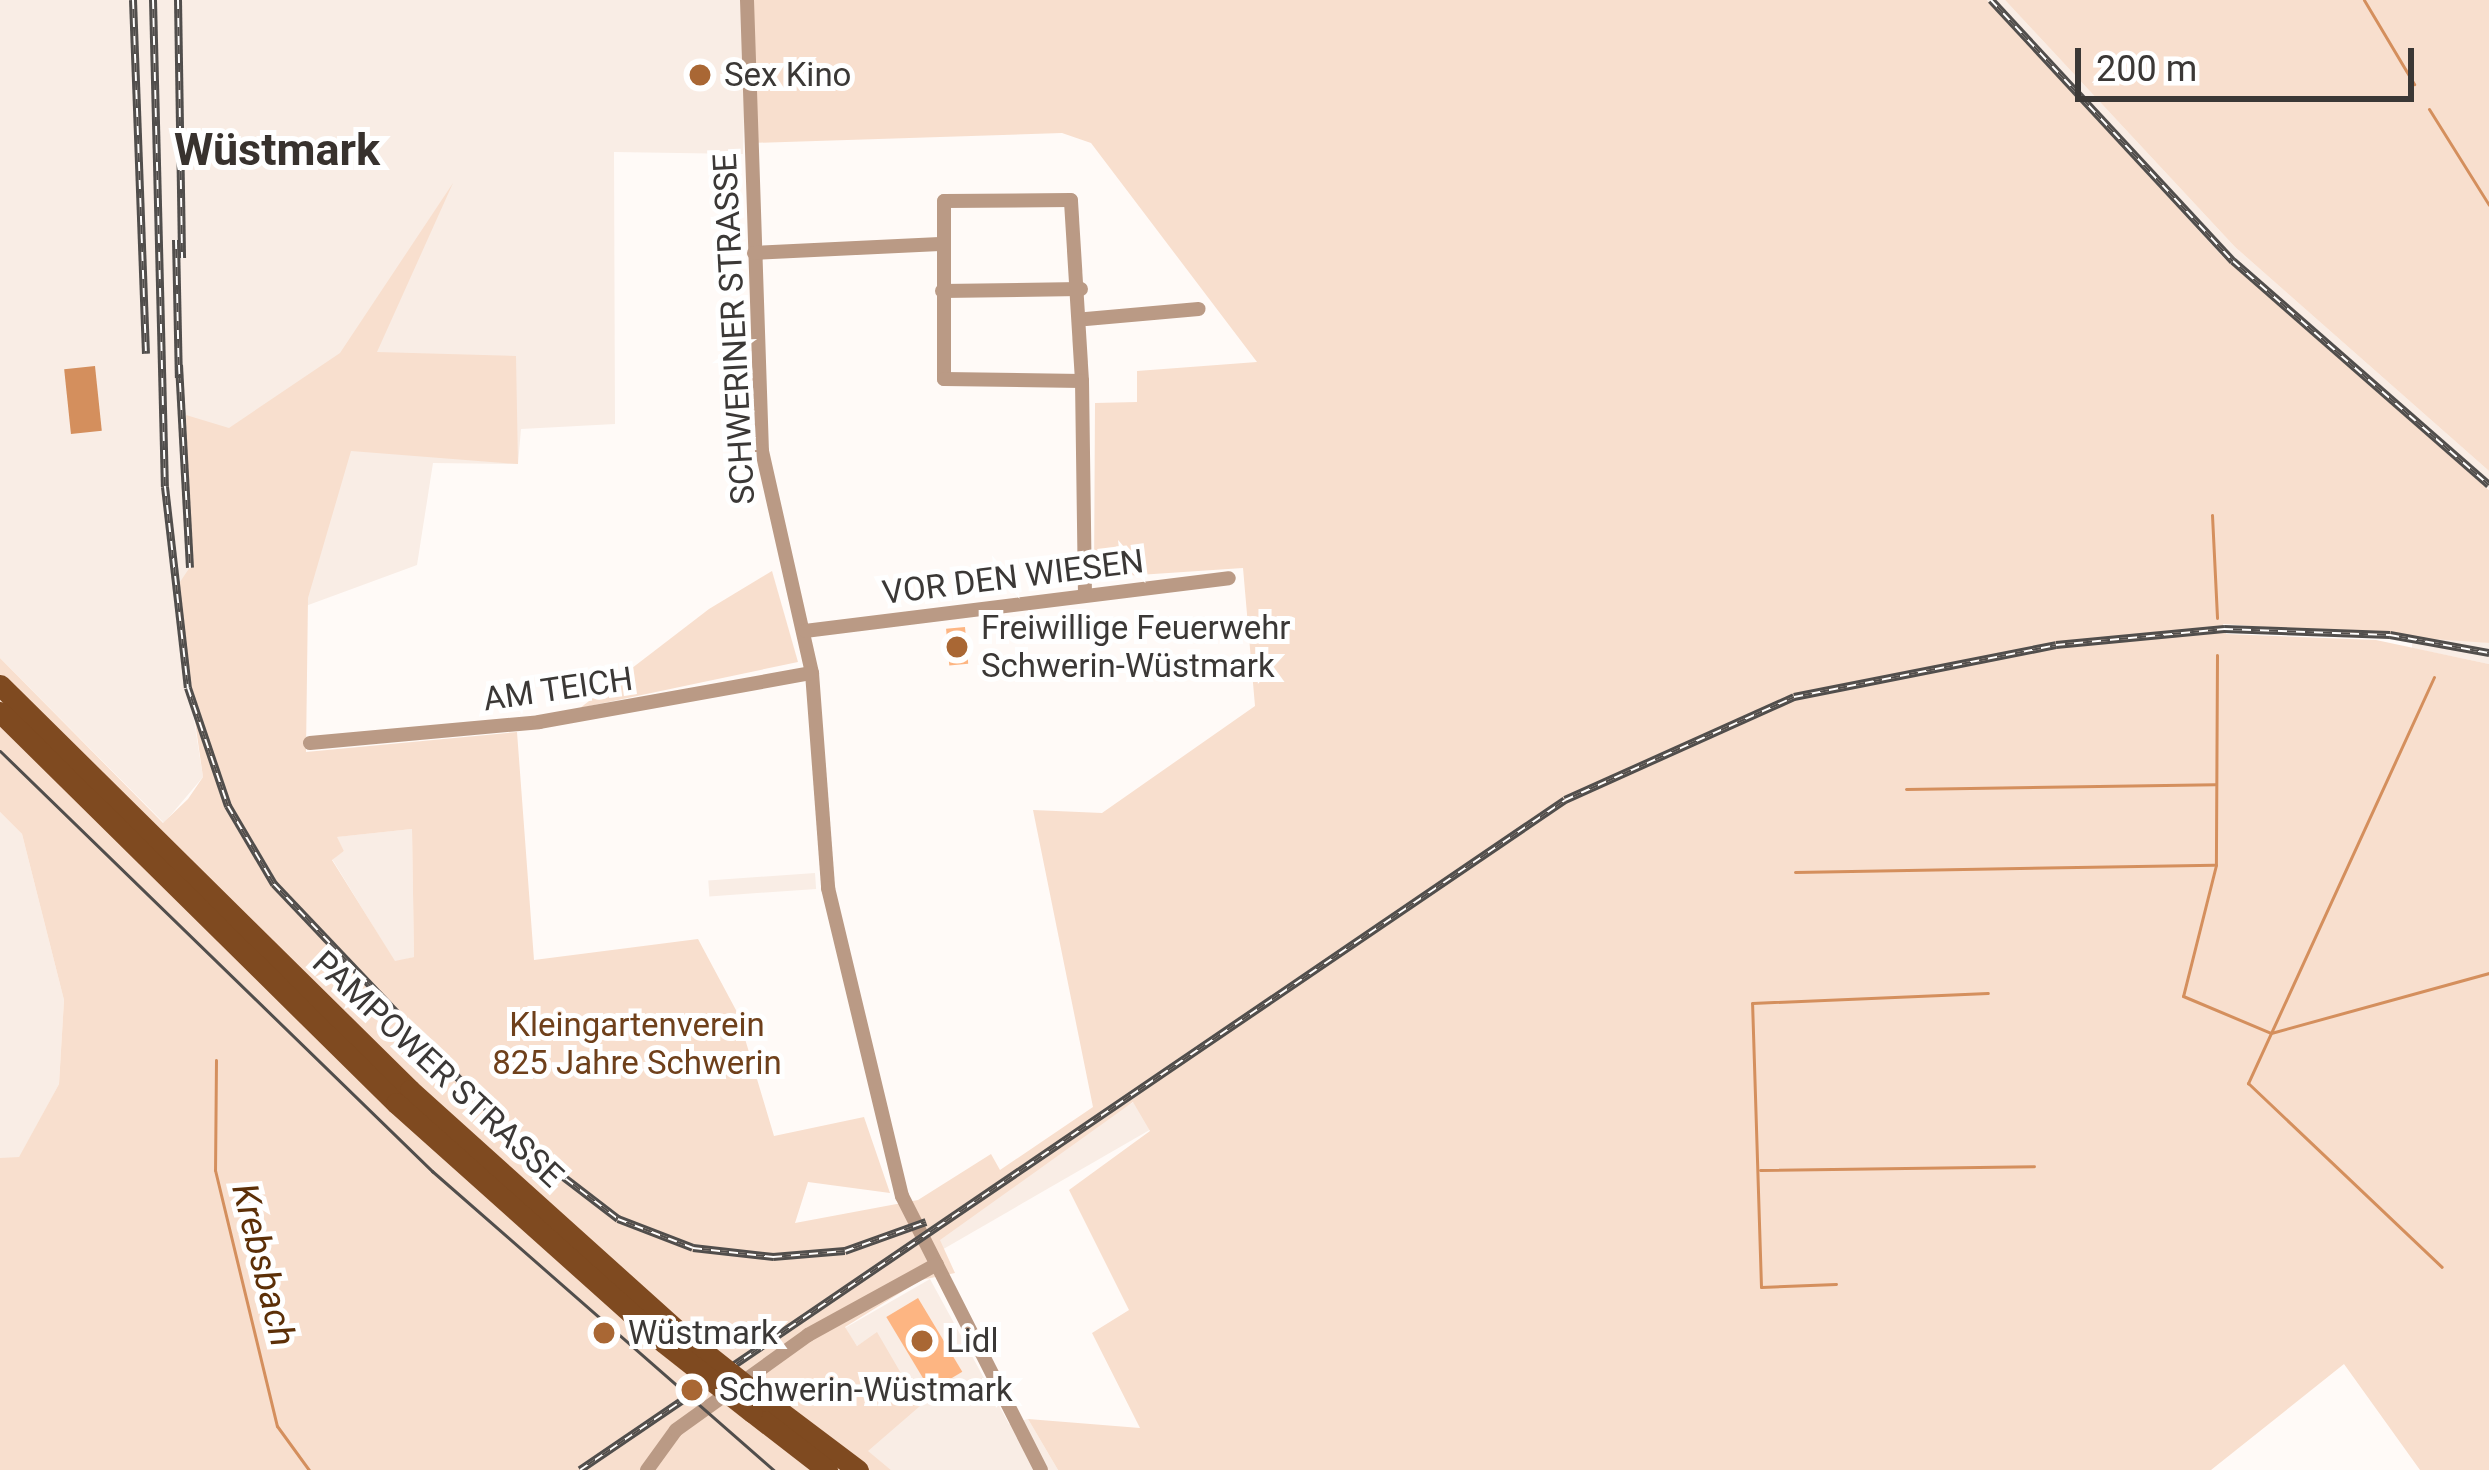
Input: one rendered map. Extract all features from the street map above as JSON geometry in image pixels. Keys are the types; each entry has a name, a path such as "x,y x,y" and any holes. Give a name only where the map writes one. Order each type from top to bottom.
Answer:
{"main road":[{"name":"PAMPOWER STRASSE","path":"0,685 410,1090 669,1336"},
{"name":"PAMPOWER STRASSE","path":"0,712 396,1103 759,1407 827,1470"},
{"name":"PAMPOWER STRASSE","path":"759,1407 858,1470"}],"street":[{"name":"SCHWERINER STRASSE","path":"746,0 754,253 771,523 806,631 828,888 872,1095 937,1264 1041,1470"},
{"path":"1082,381 944,379 940,244 952,198 1064,195 1086,319 1082,381 1085,594"},
{"path":"754,253 940,244"},
{"path":"942,292 1081,289"},
{"path":"1086,319 1199,309"},
{"name":"VOR DEN WIESEN","path":"806,631 1228,578"},
{"name":"AM TEICH","path":"310,743 539,722 812,673"},
{"path":"646,1470 676,1430 808,1335 937,1264"}],"shaded area":[{"path":"0,0 747,0 743,154 614,152 615,424 521,429 518,464 433,463 417,565 183,651 203,777 164,823 0,658"},
{"path":"1987,0 2005,0 2235,247 2489,471 2489,489 2224,258"},
{"path":"95,366 102,431 71,434 64,369"},
{"path":"2412,631 2489,643 2489,664 2412,648"},
{"path":"0,812 22,834 64,1000 59,1084 19,1158 0,1158"},
{"path":"412,829 414,957 395,962 332,859 344,851 336,837"},
{"path":"815,873 816,889 709,896 708,880"},
{"path":"1134,1102 1150,1130 943,1249 927,1222"},
{"path":"930,1279 1009,1424 1028,1419 1058,1470 891,1470 867,1451 877,1333 857,1346 845,1328"}],"green space":[{"name":"Kleingartenverein 825 Jahre Schwerin","path":"747,0 1987,0 2224,258 2489,490 2489,643 2223,624 2226,634 2376,640 2489,664 2489,1470 2420,1470 2344,1364 2211,1470 1058,1470 1028,1419 1140,1428 1092,1333 1129,1310 1069,1190 1150,1131 1133,1102 940,1240 955,1273 921,1280 845,1327 857,1346 877,1332 920,1406 868,1451 891,1470 0,1470 0,1158 19,1157 59,1084 64,1000 22,834 0,812 0,658 163,823 188,799 203,777 176,588 190,567 186,415 229,428 340,353 453,183 377,352 516,356 518,464 351,451 308,598 306,752 517,732 534,960 698,939 737,1012 774,1136 864,1117 890,1193 808,1182 795,1223 918,1200 991,1154 1000,1170 1093,1107 1033,810 1102,813 1255,706 1243,568 1094,578 1095,403 1137,402 1137,371 1257,362 1091,143 1062,133 751,143","holes":["412,829 414,957 395,961 332,860 344,851 337,837"]},
{"path":"2005,0 2489,0 2489,471 2235,247"},
{"path":"772,571 798,662 580,708 709,609"}],"building":[{"name":"Freiwillige Feuerwehr Schwerin-Wüstmark","path":"965,627 968,664 949,666 946,629"},
{"name":"Lidl","path":"918,1298 962,1372 931,1391 886,1317"}],"waterway":[{"path":"2364,0 2414,84"},
{"path":"2429,109 2489,205"},
{"path":"2212,515 2217,618"},
{"path":"2217,655 2216,865 2183,996 2271,1033 2489,973"},
{"path":"2434,677 2248,1083 2442,1267"},
{"path":"1906,789 2215,784"},
{"path":"1795,872 2214,865"},
{"path":"1836,1284 1761,1287 1752,1003 1988,993"},
{"name":"Krebsbach","path":"216,1060 215,1170 277,1426 309,1470"},
{"path":"1760,1170 2034,1166"}],"tram line":[{"path":"0,751 432,1171 773,1470"}],"railway":[{"path":"133,0 146,354"},
{"path":"153,0 165,487 188,688 228,806 274,884 523,1146 618,1219 693,1248 773,1257 845,1251 926,1222"},
{"path":"178,0 182,258"},
{"path":"1991,0 2233,261 2489,485"},
{"path":"176,240 179,378"},
{"path":"179,365 190,568"},
{"path":"580,1470 1565,800 1794,697 2056,645 2224,629 2390,635 2489,653"}],"place":[{"name":"Sex Kino","path":"700,75"},
{"name":"Freiwillige Feuerwehr Schwerin-Wüstmark","path":"957,647"},
{"name":"Wüstmark","path":"604,1333"},
{"name":"Lidl","path":"922,1341"},
{"name":"Schwerin-Wüstmark","path":"692,1390"}],"district":[{"name":"Wüstmark","path":"277,150"}]}
